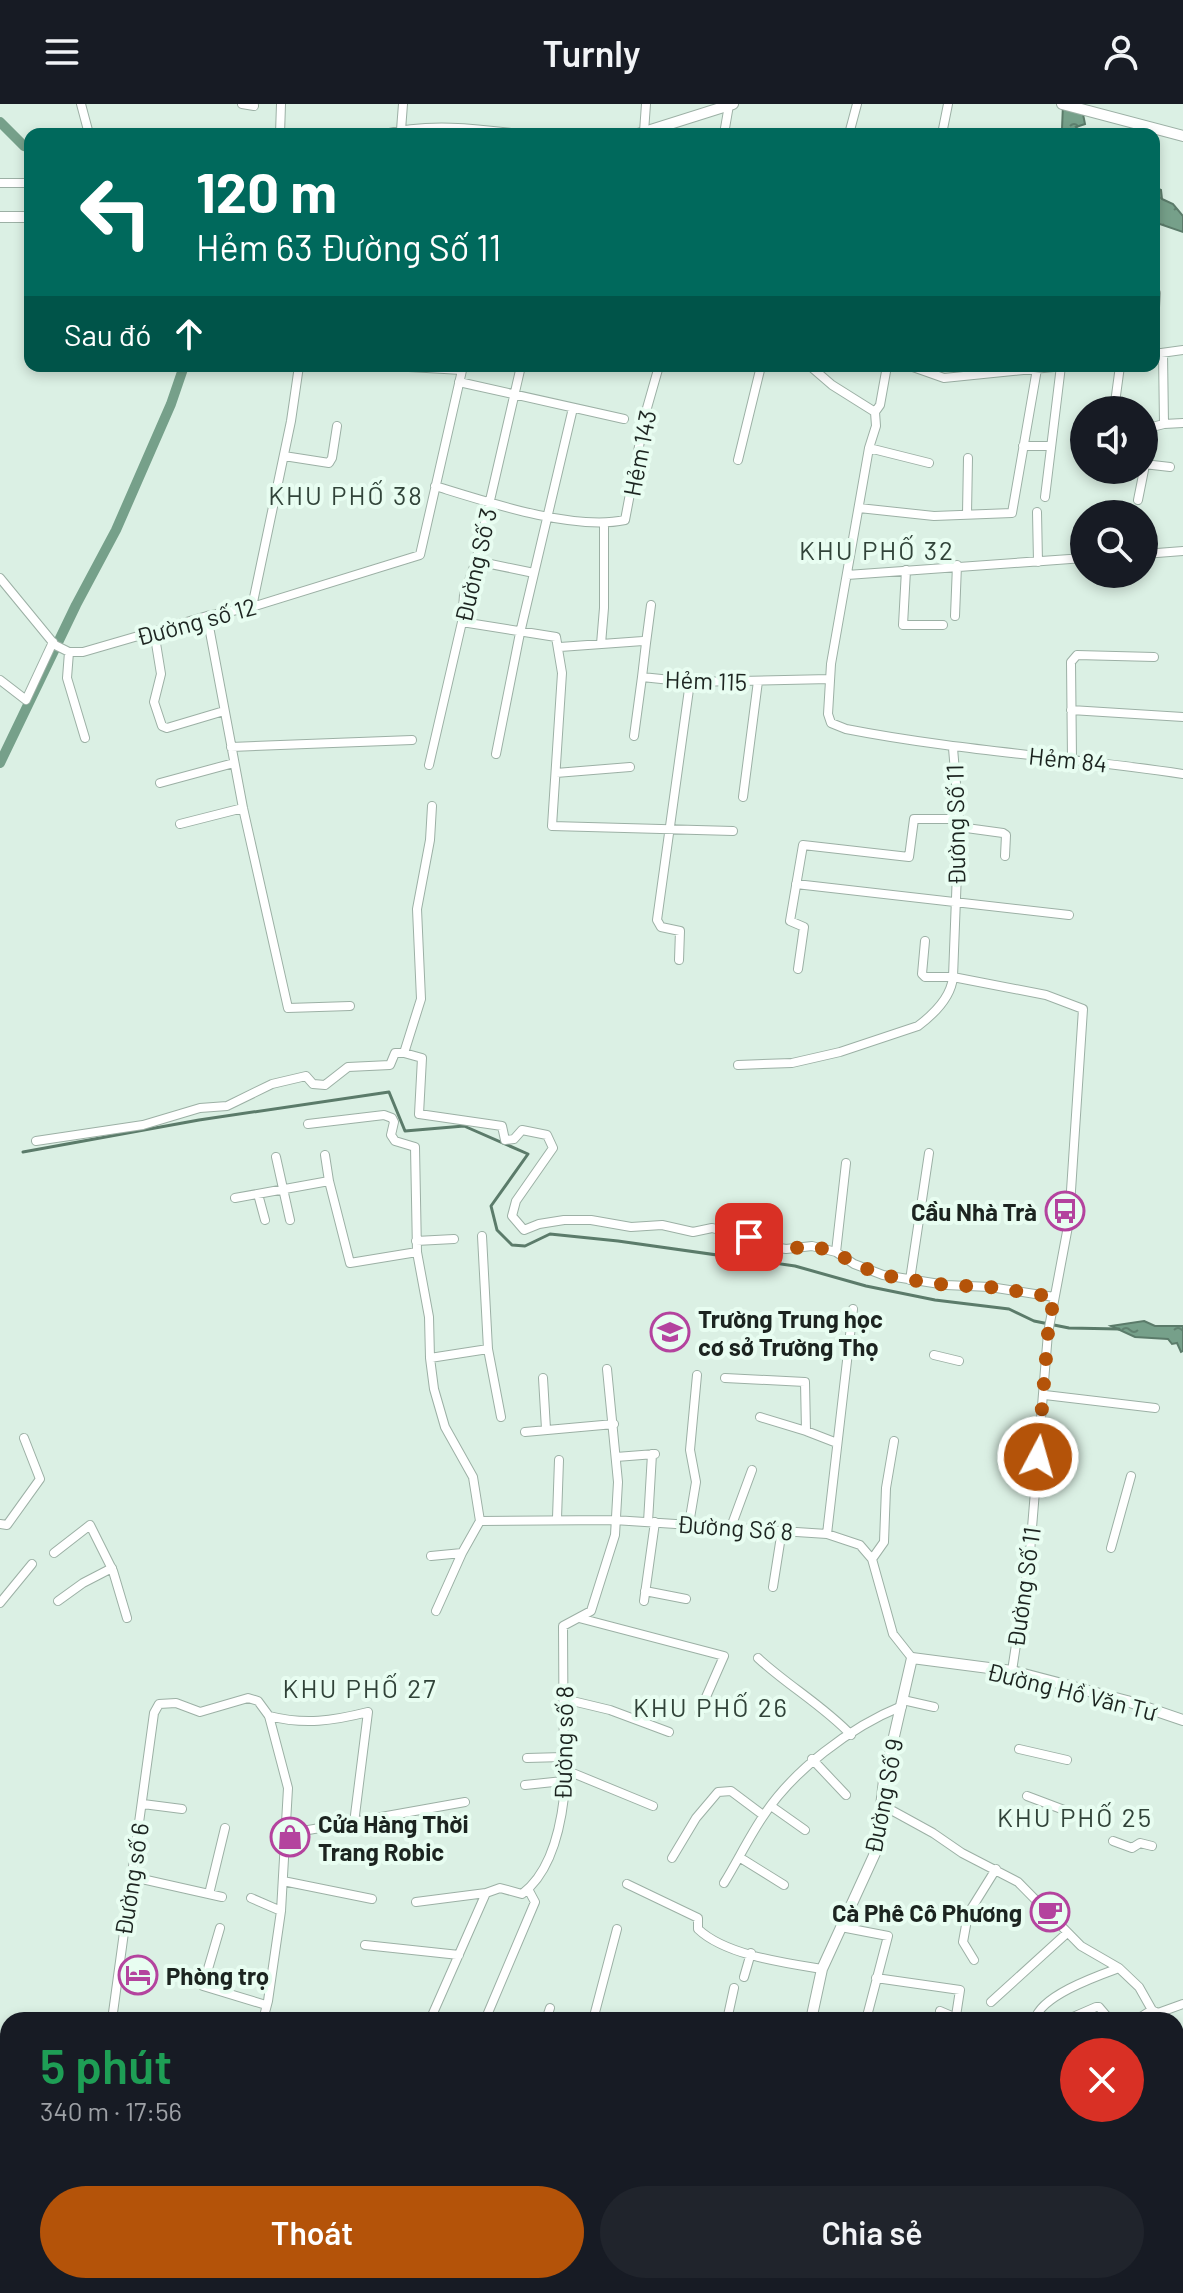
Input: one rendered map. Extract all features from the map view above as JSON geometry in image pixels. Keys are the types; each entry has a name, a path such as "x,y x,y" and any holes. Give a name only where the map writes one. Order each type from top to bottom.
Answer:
{"street":[{"path":"81,104 87,128"},
{"path":"242,104 254,106"},
{"path":"280,128 281,104"},
{"path":"401,128 403,104"},
{"path":"642,128 646,104"},
{"path":"851,128 857,104"},
{"path":"943,128 948,104"},
{"path":"1062,104 1154,128"},
{"path":"657,128 731,105"},
{"path":"725,128 731,105"},
{"path":"1160,130 1183,136"},
{"path":"0,183 24,183"},
{"path":"0,217 24,217"},
{"path":"1160,354 1183,350"},
{"path":"1160,368 1164,424"},
{"path":"252,607 298,372"},
{"path":"461,372 435,486 489,503 580,522 604,523 601,644"},
{"name":"Đường Số 3","path":"429,765 462,622 464,595 476,561 519,372"},
{"name":"Hẻm 143","path":"604,523 628,517 645,415 657,372"},
{"path":"738,460 760,372"},
{"path":"817,372 875,412"},
{"name":"Đường Số 11","path":"886,372 880,405 875,412 876,426 869,448 847,575 830,679 828,714 831,723 846,729 953,748 959,823 953,977 1046,995 1083,1009 1069,1221 1048,1333 1030,1552 1012,1671"},
{"path":"927,372 944,378 1006,372"},
{"path":"859,508 934,516 1012,513 1036,372"},
{"path":"1045,497 1061,372"},
{"path":"1116,396 1119,372"},
{"path":"459,382 624,419"},
{"path":"496,754 520,633 573,408"},
{"path":"1158,426 1183,423"},
{"path":"284,456 329,463 337,426"},
{"path":"1023,446 1051,446"},
{"path":"869,448 929,463"},
{"path":"967,514 968,458"},
{"path":"1158,467 1170,467"},
{"path":"1138,500 1141,484"},
{"name":"Đường số 12","path":"69,652 83,652 207,616 252,607 420,555 435,486"},
{"path":"1037,512 1038,562"},
{"path":"1158,553 1183,551"},
{"path":"847,575 1070,559"},
{"path":"476,561 534,573"},
{"path":"955,616 957,565"},
{"path":"906,570 903,625 943,625"},
{"path":"0,578 54,643 69,652 67,678 85,738"},
{"path":"642,677 651,605"},
{"path":"207,616 243,808 288,1008 350,1006"},
{"path":"462,622 556,637 562,673 552,826 733,831"},
{"path":"154,631 161,674 154,702 162,726 167,728 224,711"},
{"path":"0,680 26,700 54,643"},
{"path":"560,647 646,643"},
{"path":"1072,759 1073,658 1077,655 1154,657"},
{"name":"Hẻm 115","path":"634,736 642,677 690,682 830,679"},
{"path":"743,797 758,681"},
{"path":"679,960 680,931 661,927 657,923 690,682"},
{"path":"1071,710 1183,717"},
{"path":"231,747 412,740"},
{"name":"Hẻm 84","path":"953,748 1072,759 1183,774"},
{"path":"160,783 234,763"},
{"path":"556,773 630,767"},
{"path":"404,1053 421,999 417,909 430,840 432,806"},
{"path":"180,824 243,808"},
{"path":"798,969 804,927 790,921 803,845 909,857 914,819 959,823 1003,833 1006,835 1005,856"},
{"path":"796,884 1069,915"},
{"path":"738,1065 792,1063 840,1052 918,1026 937,1009 951,989 953,977 922,974 925,941"},
{"path":"36,1141 143,1125 200,1108 227,1106 272,1084 306,1076 313,1084 325,1085 348,1067 390,1065 395,1053 404,1053 422,1058 419,1114 502,1126 505,1140 514,1139 522,1130 547,1135 553,1148 516,1201 512,1216 524,1230 539,1224 577,1220 631,1227 662,1225 693,1232 712,1228 749,1237 768,1246 786,1249 812,1246 836,1252 854,1264 883,1275 1054,1298"},
{"path":"308,1124 384,1115 394,1122 391,1135 395,1141 415,1147 416,1241 429,1317 434,1389 445,1427 473,1477 480,1521 436,1611"},
{"path":"910,1280 929,1153"},
{"path":"325,1155 350,1263 417,1252"},
{"path":"276,1157 290,1220"},
{"path":"836,1252 846,1163"},
{"path":"235,1198 329,1181"},
{"path":"258,1194 265,1220"},
{"path":"482,1236 488,1349 501,1417"},
{"path":"416,1241 454,1239"},
{"path":"827,1534 853,1309"},
{"path":"430,1358 488,1349"},
{"path":"934,1355 959,1361"},
{"name":"Đường số 8","path":"528,1889 541,1875 561,1824 563,1626 591,1611 615,1535 618,1482 607,1369"},
{"path":"689,1524 696,1482 690,1450 697,1375"},
{"path":"543,1378 546,1429"},
{"path":"725,1378 805,1382 806,1431"},
{"path":"1045,1395 1155,1408"},
{"path":"760,1417 837,1443"},
{"path":"525,1432 614,1424"},
{"path":"0,1524 7,1525 40,1479 24,1438"},
{"path":"894,1441 886,1488 884,1542 872,1559 893,1634 912,1658"},
{"path":"616,1457 654,1454 645,1596 686,1599"},
{"path":"557,1518 559,1460"},
{"path":"731,1527 752,1470"},
{"path":"1111,1548 1131,1476"},
{"name":"Đường Số 8","path":"480,1521 557,1518 614,1520 827,1534 860,1545 872,1559"},
{"path":"54,1553 90,1525 112,1568 127,1618"},
{"path":"773,1587 782,1530"},
{"path":"431,1556 462,1553"},
{"path":"0,1603 32,1564"},
{"path":"58,1601 112,1568"},
{"path":"578,1618 724,1656 699,1713"},
{"path":"758,1658 851,1735"},
{"name":"Đường Hồ Văn Tư","path":"912,1658 1012,1671 1127,1701 1183,1720"},
{"name":"Đường Số 9","path":"813,2012 822,1969 876,1851 884,1780 912,1658"},
{"name":"Đường số 6","path":"113,2012 154,1713 159,1704 176,1703 200,1712 253,1698 269,1716"},
{"path":"564,1699 610,1710 669,1732"},
{"path":"724,1883 763,1815 812,1759 902,1703 934,1707"},
{"path":"265,2012 281,1911 287,1776 269,1716 296,1722 345,1718 368,1712 354,1823"},
{"path":"1019,1749 1067,1760"},
{"path":"527,1758 563,1757"},
{"path":"812,1759 846,1795"},
{"path":"563,1769 653,1806"},
{"path":"525,1785 563,1781"},
{"path":"672,1858 696,1818 718,1792 731,1791 763,1815"},
{"path":"1027,1796 1080,1816"},
{"path":"286,1834 465,1802"},
{"path":"143,1804 182,1809"},
{"path":"882,1805 1018,1882 1081,1946 1119,1968 1139,1987 1156,2012"},
{"path":"771,1806 805,1830"},
{"path":"209,1894 225,1828"},
{"path":"1113,1841 1132,1848 1140,1843 1152,1846"},
{"path":"739,1857 784,1885"},
{"path":"974,1960 963,1942 968,1914 996,1869"},
{"path":"133,1877 222,1897"},
{"path":"283,1881 372,1899"},
{"path":"627,1884 698,1918 698,1929 710,1939 751,1953 822,1969"},
{"path":"416,1902 486,1893 500,1888 522,1894 528,1889 534,1896 534,1906 488,2012"},
{"path":"434,2012 486,1893"},
{"path":"251,1898 281,1911"},
{"path":"841,1927 888,1936 868,2012"},
{"path":"220,1928 203,1986 266,2005"},
{"path":"595,2012 617,1929"},
{"path":"991,2002 1067,1933"},
{"path":"365,1945 459,1955"},
{"path":"744,1977 751,1953"},
{"path":"1038,2012 1074,1985 1119,1968"},
{"path":"876,1978 960,1990 958,2012"},
{"path":"729,2012 734,1988"},
{"path":"1162,2012 1183,2004"},
{"path":"1084,2012 1096,2007 1104,2012"},
{"path":"549,2012 550,2008"}],"water":[{"path":"1063,104 1081,104 1085,124 1077,128 1062,128"},
{"path":"1160,190 1162,199 1173,204 1183,216 1183,232 1160,224"},
{"path":"1144,1321 1155,1326 1183,1326 1183,1351 1177,1343 1172,1344 1168,1339 1135,1337 1111,1326"}],"waterway":[{"path":"0,122 24,146"},
{"path":"0,763 116,530 182,372"},
{"path":"23,1152 199,1120 389,1092 405,1131 464,1126 528,1154 491,1206 497,1230 512,1245 525,1246 550,1234 618,1241 795,1266 866,1286 935,1300 1009,1309 1034,1321 1069,1328 1119,1329"}],"place":[{"name":"Cầu Nhà Trà","path":"1065,1211"},
{"name":"Trường Trung học cơ sở Trường Thọ","path":"670,1332"},
{"name":"Cửa Hàng Thời Trang Robic","path":"290,1837"},
{"name":"Cà Phê Cô Phương","path":"1050,1912"},
{"name":"Phòng trọ","path":"138,1975"}],"district":[{"name":"KHU PHỐ 38","path":"346,494"},
{"name":"KHU PHỐ 32","path":"877,549"},
{"name":"KHU PHỐ 27","path":"360,1687"},
{"name":"KHU PHỐ 26","path":"711,1706"},
{"name":"KHU PHỐ 25","path":"1075,1816"}],"route":[{"path":"749,1237 768,1246 786,1249 812,1246 836,1252 854,1264 883,1275 1054,1297 1038,1457"}]}
